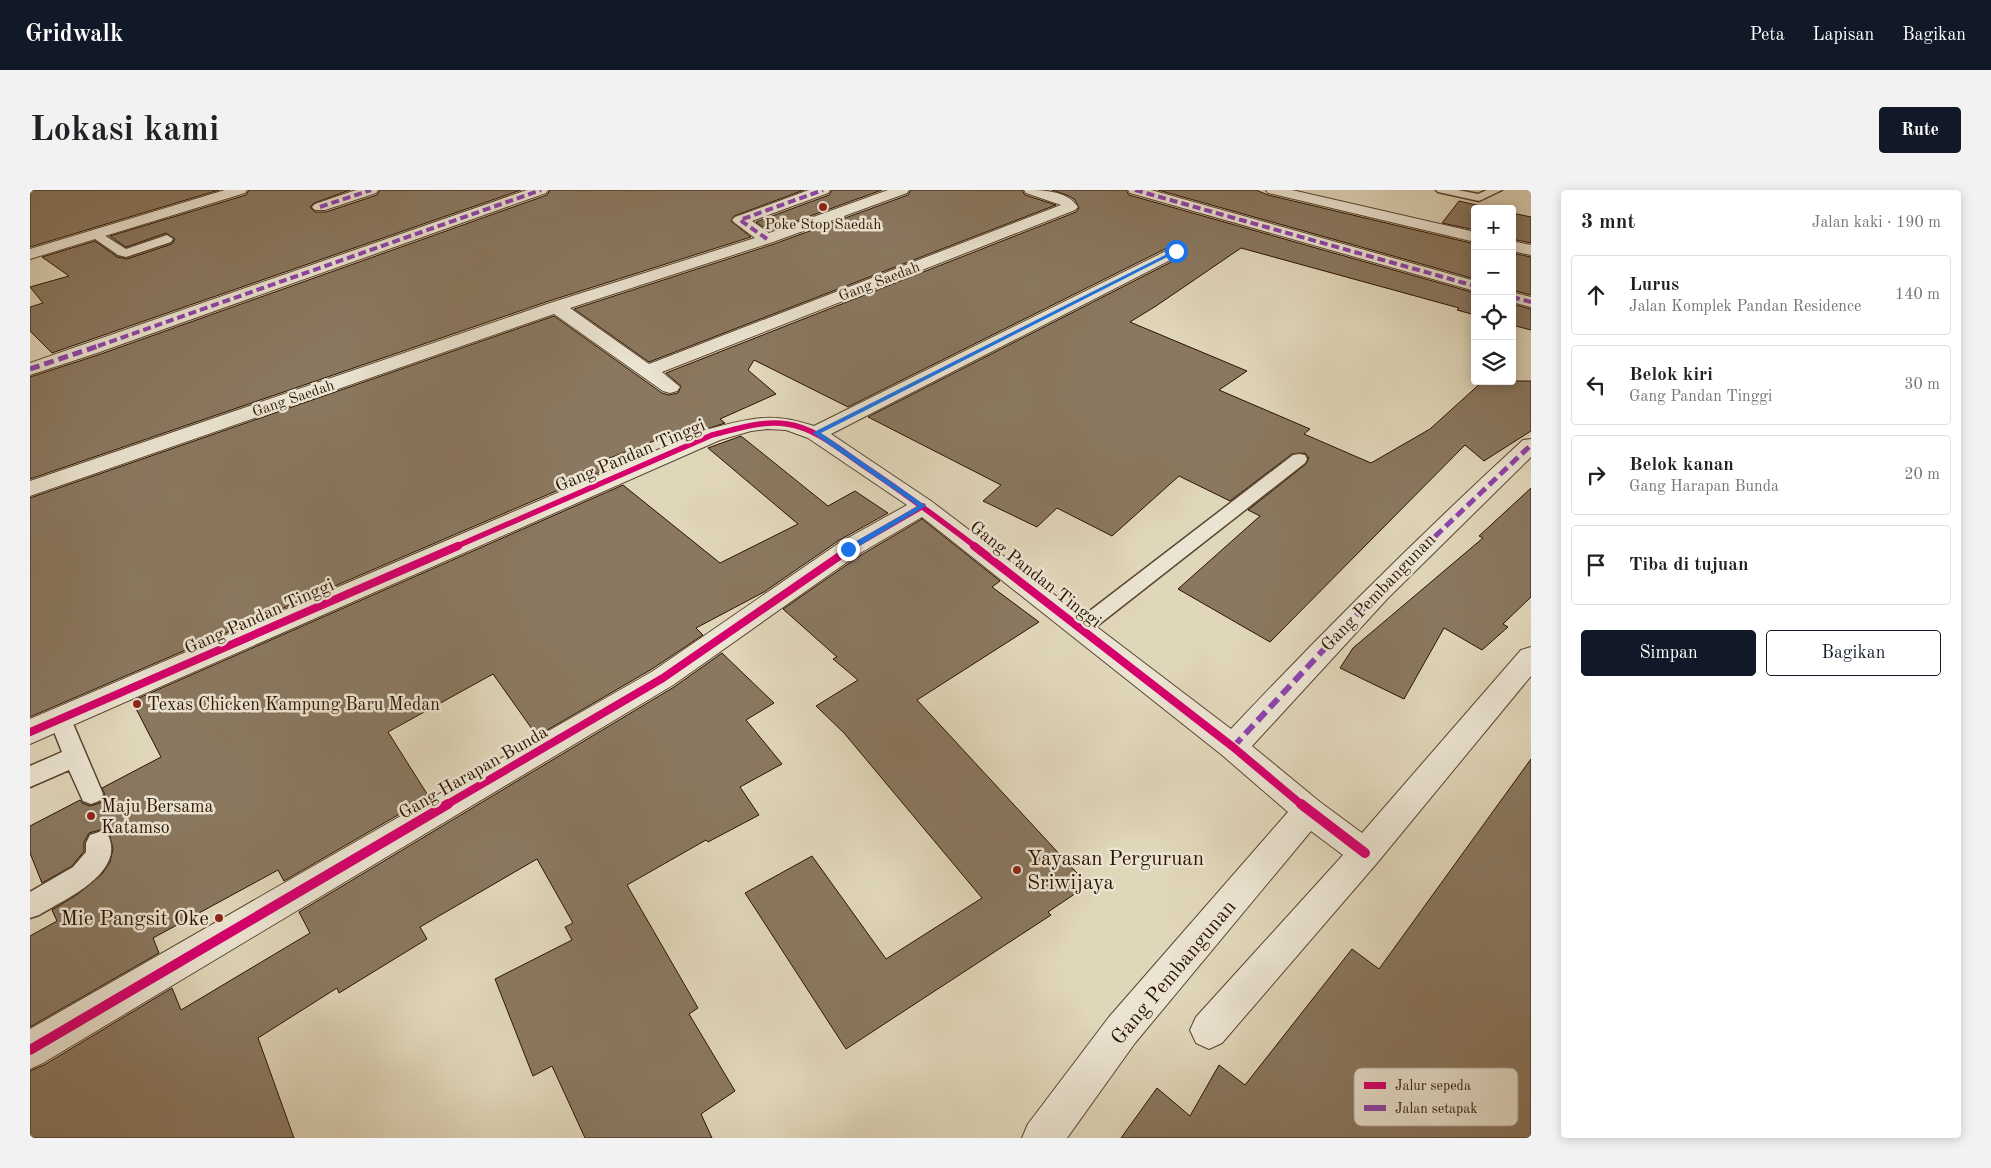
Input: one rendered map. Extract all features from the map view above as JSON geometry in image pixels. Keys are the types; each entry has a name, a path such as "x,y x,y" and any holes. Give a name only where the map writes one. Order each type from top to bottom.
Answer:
{"street":[{"path":"30,254 240,190"},
{"path":"320,207 371,190"},
{"path":"30,368 136,333 541,190"},
{"path":"767,239 740,220 823,190"},
{"name":"Gang Saedah","path":"30,489 556,307 767,239 902,190"},
{"name":"Gang Saedah","path":"648,371 1070,207 1067,202 1031,190"},
{"path":"1135,190 1471,285"},
{"path":"1273,190 1471,236"},
{"path":"1516,247 1531,250"},
{"path":"816,433 1176,251"},
{"path":"1516,298 1531,302"},
{"path":"556,307 670,387"},
{"name":"Gang Pandan Tinggi","path":"30,732 712,436 750,425 767,423 788,424 816,433 923,506 1233,747 1309,810 1365,853"},
{"name":"Gang Pembangunan","path":"1233,747 1300,672 1449,520 1531,445"},
{"name":"Gang Harapan Bunda","path":"30,1050 663,678 848,549 923,506"},
{"path":"1208,1030 1365,853 1531,657"},
{"name":"Gang Pembangunan","path":"1042,1138 1122,1030 1309,810"}],"lane":[{"path":"1442,190 1479,198 1496,190"},
{"path":"96,234 126,253 167,239"},
{"path":"1081,628 1299,459"},
{"path":"60,719 91,794"},
{"path":"30,777 75,757"},
{"path":"30,906 82,876 99,856 99,843"}],"building":[{"path":"30,190 219,190 30,247"},
{"path":"249,190 350,190 314,203 310,207 315,212 326,212 377,195 380,190 521,190 52,353 30,331 30,307 43,303 30,287 69,276 42,257 95,241 117,257 127,259 172,244 175,239 166,233 126,247 110,236 246,195"},
{"path":"550,190 804,190 734,216 731,221 751,237 549,301 30,479 30,377 98,355 547,195"},
{"path":"832,190 882,190 769,231 756,222 829,195"},
{"path":"911,190 1022,190 1025,195 1056,205 649,362 574,309 774,244 908,195"},
{"path":"1052,190 1126,190 1129,195 1471,292 1471,314 1457,310 1459,308 1241,248 1130,322 1247,371 1219,390 1310,429 1304,434 1371,463 1430,429 1479,385 1516,385 1516,381 1531,381 1531,431 1484,461 1465,445 1270,642 1178,589 1260,516 1248,510 1306,464 1309,458 1305,453 1292,454 1230,501 1179,476 1112,536 1057,508 1037,527 983,501 1001,485 868,417 1183,256 1186,252 1184,247 1175,244 848,407 754,360 748,370 776,394 720,419 725,423 691,434 685,429 597,463 605,470 30,717 30,498 554,316 662,393 669,395 678,393 681,386 666,373 1076,212 1079,208 1075,200"},
{"path":"1158,190 1256,190 1268,195 1471,243 1471,278"},
{"path":"1459,201 1476,205 1471,205 1471,229 1442,223"},
{"path":"1516,214 1531,217 1531,243 1516,240"},
{"path":"1516,254 1531,257 1531,295 1516,291"},
{"path":"1516,305 1531,309 1531,330 1516,326"},
{"path":"741,436 828,506 855,491 888,513 838,541 764,592 696,628 703,635 652,669 537,736 493,674 388,732 429,797 284,881 278,870 153,938 159,953 30,1027 30,936 57,921 52,910 78,894 102,874 110,862 113,849 109,833 100,830 89,833 84,842 84,851 72,866 42,883 30,853 30,826 80,800 82,803 90,806 100,803 105,795 102,788 161,757 132,701 623,485 720,563 798,524 708,448"},
{"path":"1531,488 1531,597 1503,624 1508,627 1482,650 1444,628 1404,699 1340,668 1353,648 1483,538 1479,536"},
{"path":"922,519 1000,581 992,587 1039,622 917,700 1088,885 1048,912 1051,915 846,1049 745,893 812,856 886,959 982,898 844,733 816,706 858,680 833,659 837,657 783,609 858,557"},
{"path":"722,653 774,703 746,720 782,764 740,787 759,815 708,842 706,840 627,885 698,1008 689,1014 735,1091 701,1114 712,1138 585,1138 552,1066 533,1076 495,979 572,940 565,927 573,923 537,859 420,927 427,939 339,993 337,988 258,1038 294,1138 30,1138 30,1071 44,1065 172,988 181,1010 310,933 299,912 674,687"},
{"path":"1531,759 1531,1138 1121,1138 1157,1088 1190,1116 1219,1065 1245,1085 1352,949 1379,969"}],"marked path":[{"path":"320,207 371,190"},
{"path":"30,369 541,190"},
{"path":"767,239 740,220 823,190"},
{"path":"1135,190 1471,285"},
{"path":"1516,298 1531,302"},
{"path":"1233,747 1305,668 1379,592 1454,517 1531,445"}],"cycle path":[{"path":"30,732 712,435 750,425 767,423 788,424 816,433 923,506 1233,747 1309,811 1365,853"},
{"path":"30,1050 663,678 848,549 923,506"}],"place":[{"name":"Poke Stop Saedah","path":"823,207"},
{"name":"Texas Chicken Kampung Baru Medan","path":"137,704"},
{"name":"Maju Bersama Katamso","path":"91,816"},
{"name":"Yayasan Perguruan Sriwijaya","path":"1017,870"},
{"name":"Mie Pangsit Oke","path":"219,918"}],"route":[{"path":"848,549 923,506 816,433 1176,251"}]}
